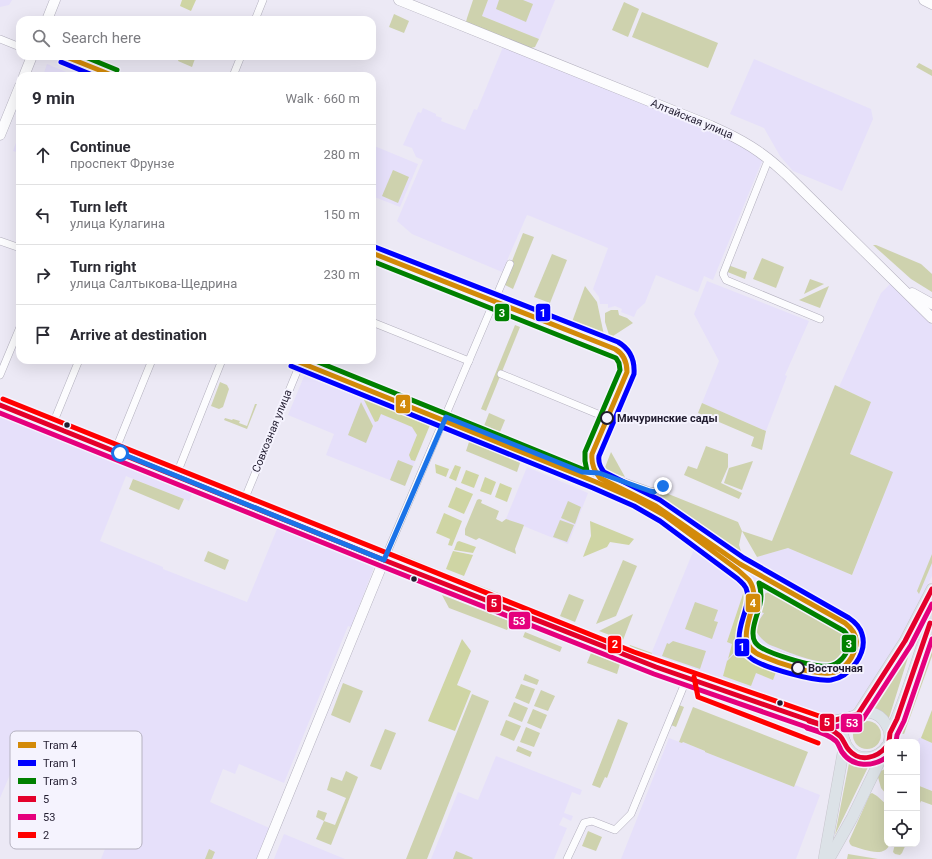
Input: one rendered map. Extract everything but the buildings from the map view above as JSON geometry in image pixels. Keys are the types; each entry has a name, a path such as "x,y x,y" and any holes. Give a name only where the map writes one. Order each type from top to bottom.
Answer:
{"main road":[{"path":"49,16 55,0"},
{"name":"Алтайская улица","path":"399,0 750,144 769,158 932,318"},
{"path":"924,0 932,4"},
{"path":"26,72 30,60"},
{"path":"0,135 16,96"},
{"path":"899,285 932,304"},
{"path":"0,405 627,657 820,724 844,741 848,749 859,757 874,757 884,746"},
{"path":"262,859 384,560"},
{"path":"824,859 844,741 843,733 845,726 848,720 856,715 905,641 932,589"},
{"path":"889,739 932,619"},
{"path":"820,724 865,712 872,713 884,720 887,739"},
{"path":"829,859 852,818 884,750"}],"street":[{"path":"257,16 263,0"},
{"path":"0,39 16,45"},
{"path":"235,72 239,60"},
{"path":"769,158 723,274 726,280 820,319"},
{"path":"0,241 16,247"},
{"path":"376,259 620,357 624,364 623,371 582,472"},
{"path":"384,560 510,264"},
{"path":"376,324 469,361"},
{"path":"0,375 16,337"},
{"path":"52,426 77,364"},
{"path":"115,451 150,364"},
{"path":"176,476 220,364"},
{"name":"Совхозная улица","path":"243,503 300,364"},
{"path":"313,364 582,472 599,473 654,492 663,486"},
{"path":"298,368 442,426"},
{"path":"501,374 605,417"},
{"path":"567,859 584,823 592,821 614,830 631,814 687,678"}],"shaded area":[{"path":"0,0 12,0 9,5 0,7"},
{"path":"488,0 555,0 539,39 482,16"},
{"path":"503,47 731,139 763,159 713,280 704,276 698,292 656,275 645,303 637,310 634,317 621,312 622,309 615,306 608,308 608,304 600,304 599,297 593,289 608,248 530,216 527,215 502,272 412,234 397,221 423,160 416,157 412,148 403,145 418,112 421,113 423,108 442,118 441,121 465,130 474,109 477,110"},
{"path":"754,59 871,109 873,119 842,191 793,171 780,156 764,128 730,114"},
{"path":"47,64 66,72 44,72"},
{"path":"16,143 16,152 13,151"},
{"path":"376,147 418,164 400,207 376,198"},
{"path":"707,281 809,321 785,375 787,376 766,431 702,403 719,361 694,314"},
{"path":"891,283 932,325 932,576 913,614 882,669 857,705 848,714 837,719 649,659 697,542 745,579 753,569 757,557 788,548 852,575 879,508 850,454 871,402 839,387 881,293"},
{"path":"305,374 430,425 405,486 326,455 334,434 288,415"},
{"path":"0,411 194,489 189,501 126,476 100,541 163,567 163,569 247,602 279,524 373,565 373,570 351,627 348,626 284,783 239,764 235,774 223,769 210,802 272,829 259,859 101,859 105,849 142,849 142,731 10,731 10,775 0,798"},
{"path":"527,467 588,493 568,544 506,519"},
{"path":"932,710 932,791 920,786 920,739 918,739 921,738"},
{"path":"669,738 682,743 683,742 794,787 795,785 820,795 796,859 621,859"},
{"path":"496,756 582,790 580,795 572,792 564,813 573,816 571,821 563,817 559,825 567,828 554,859 431,859 458,792 478,800"},
{"path":"284,834 345,859 274,859"}],"green space":[{"path":"182,0 196,0 191,11 180,6"},
{"path":"473,0 488,0 482,16 539,39 535,47 531,48 466,22"},
{"path":"499,0 523,0 533,4 526,22 496,9"},
{"path":"624,2 639,9 628,37 612,30"},
{"path":"642,12 718,43 708,68 632,37"},
{"path":"394,14 409,21 404,33 389,27"},
{"path":"178,60 195,60 192,67"},
{"path":"919,63 932,70 932,76 916,67"},
{"path":"393,170 409,177 398,203 382,196"},
{"path":"523,233 534,237 513,289 503,284"},
{"path":"873,245 921,264 932,274 932,292 911,279"},
{"path":"552,254 567,260 550,303 534,297"},
{"path":"762,258 784,267 776,288 753,279"},
{"path":"728,265 747,272 745,279 725,271"},
{"path":"810,279 824,284 804,294"},
{"path":"585,286 597,302 604,335 572,322"},
{"path":"829,286 820,308 799,300"},
{"path":"611,310 618,310 619,315 627,318 633,323 613,336 609,335 605,322 605,313"},
{"path":"515,325 520,327 486,411 481,409"},
{"path":"308,367 440,420 439,423 307,370"},
{"path":"220,382 227,385 229,389 223,407 219,409 211,406"},
{"path":"835,385 871,402 850,454 893,472 852,575 788,548 757,557 742,531 772,541"},
{"path":"363,398 430,425 415,461 411,460 409,455 417,435 412,427 381,414 378,421 375,422"},
{"path":"361,402 373,426 366,443 348,435"},
{"path":"702,403 766,431 762,450 751,446 754,437 698,413"},
{"path":"255,404 257,404 247,429 224,420 225,418 233,419 240,421 239,423 247,426"},
{"path":"489,413 505,420 500,432 484,426"},
{"path":"470,439 521,460 517,472 466,451"},
{"path":"706,446 728,454 728,467 721,483 742,493 739,499 684,475 688,466 697,469"},
{"path":"611,452 625,477 604,470"},
{"path":"398,460 413,466 405,486 390,480"},
{"path":"753,461 742,490 724,483 729,468"},
{"path":"435,464 449,469 446,477 436,473"},
{"path":"455,465 461,467 456,481 449,478"},
{"path":"466,470 479,475 474,488 461,483"},
{"path":"485,477 496,482 491,495 480,491"},
{"path":"133,479 184,499 179,510 129,489"},
{"path":"500,483 512,488 507,502 495,497"},
{"path":"456,487 473,494 464,514 448,507"},
{"path":"661,491 738,522 742,531 739,545 744,561 736,559 658,505"},
{"path":"477,500 482,500 481,503 499,511 496,519 502,522 506,519 524,525 515,549 516,554 479,538 476,540 465,535 465,529"},
{"path":"568,501 581,507 575,524 561,518"},
{"path":"444,513 462,521 452,546 448,545 450,539 436,533"},
{"path":"560,520 574,525 567,542 553,537"},
{"path":"590,521 634,539 629,545 610,542 607,547 583,557 591,536"},
{"path":"459,541 476,547 473,553 454,550 457,542"},
{"path":"208,551 229,560 225,570 204,561"},
{"path":"453,551 473,555 464,576 446,569"},
{"path":"401,554 432,567 431,571 400,559"},
{"path":"932,554 932,563 919,594 917,591"},
{"path":"623,560 637,566 616,616 596,624"},
{"path":"447,573 501,594 500,598 445,577"},
{"path":"746,585 749,589 750,599 743,626 743,642 728,659 732,644 727,642"},
{"path":"772,590 820,616 845,627 850,631 852,636 852,649 845,657 836,661 825,662 801,657 766,643 757,632 753,620 760,619 764,613 754,610 757,598"},
{"path":"569,594 584,600 575,622 560,616"},
{"path":"442,595 511,622 507,630 449,608"},
{"path":"695,602 718,610 714,621 718,622 712,639 685,629"},
{"path":"633,614 623,640 599,631"},
{"path":"525,632 562,647 560,652 523,637"},
{"path":"915,635 889,718 881,711 870,708"},
{"path":"462,639 471,651 457,685 471,691 455,731 428,721"},
{"path":"673,641 706,651 700,669 662,656 667,643 669,644"},
{"path":"927,642 932,643 932,656 904,734 898,732 899,727"},
{"path":"630,645 652,653 649,659 627,652"},
{"path":"742,646 754,657 778,667 773,680 756,673 751,686 723,676 727,661"},
{"path":"591,653 620,664 617,674 587,663"},
{"path":"525,674 539,680 537,685 523,680"},
{"path":"343,683 363,691 350,723 331,715"},
{"path":"521,684 535,689 529,704 515,698"},
{"path":"541,690 555,696 548,711 534,706"},
{"path":"472,694 489,701 427,859 406,859"},
{"path":"514,702 528,708 522,722 508,716"},
{"path":"679,705 684,707 676,727 671,725"},
{"path":"693,707 808,752 794,787 683,742 679,742"},
{"path":"533,709 547,715 541,729 527,723"},
{"path":"932,710 932,743 921,738"},
{"path":"618,719 628,723 607,778 605,777 600,788 592,785"},
{"path":"506,720 521,726 514,741 500,735"},
{"path":"867,721 873,722 877,725 880,729 880,741 877,745 873,748 867,749 861,748 857,745 854,741 853,735 854,729 857,725 861,722"},
{"path":"526,727 540,733 534,747 520,742"},
{"path":"385,729 396,733 381,770 370,766"},
{"path":"518,746 532,752 530,757 516,751"},
{"path":"850,758 869,765 835,835"},
{"path":"884,770 884,792 881,788 878,777 881,771"},
{"path":"346,771 358,777 331,845 316,839 324,821 335,825 346,798 327,790 331,777 342,781"},
{"path":"920,786 932,791 932,805 921,801 920,803"},
{"path":"872,793 884,802 884,847 888,847 879,852 868,851 852,846 849,841 870,794"},
{"path":"318,810 327,813 324,821 316,817"},
{"path":"588,831 602,837 596,851 582,846"},
{"path":"894,847 905,847 900,855 893,852"},
{"path":"209,849 215,852 212,859 205,859"},
{"path":"456,851 473,858 453,859"},
{"path":"848,854 878,859 847,859"}],"tram line":[{"name":"4","path":"74,60 104,72"},
{"name":"3","path":"93,60 117,70"},
{"name":"1","path":"61,62 85,72"},
{"name":"1","path":"291,366 593,488 634,506 660,521 738,579 746,588 748,597 739,634 740,643 743,651 758,663 790,674 824,680 838,678 845,674 856,663 860,656 863,641 860,629 851,620 744,558 660,500 604,472 600,466 599,456 634,374 633,360 626,348 618,342 376,247"},
{"name":"4","path":"304,364 637,500 664,515 738,570 749,580 753,590 753,600 746,632 747,641 752,649 762,656 777,662 814,672 834,672 842,668 849,661 854,653 856,638 851,628 845,623 740,564 656,506 600,478 595,470 592,454 627,372 621,353 615,349 376,255"},
{"name":"3","path":"323,364 587,471 585,452 620,370 619,363 616,358 376,263"},
{"path":"740,564 764,582 790,598 845,623"},
{"name":"3","path":"759,583 844,631 849,639 849,643 847,651 841,660 829,666 813,665 778,655 759,646 753,638 754,623 761,598 759,583"},
{"path":"752,611 753,633 758,641 769,648 823,666 840,662 854,651"}],"transit line":[{"name":"2","path":"3,399 634,652 822,717"},
{"name":"5","path":"0,405 384,560 656,667 820,724 858,714 905,641 932,589"},
{"name":"53","path":"0,413 654,674 818,731 863,719 911,645 932,604"},
{"name":"5","path":"889,739 890,733 897,719 930,623"},
{"name":"53","path":"896,739 932,639"},
{"name":"2","path":"694,677 698,697 818,743"},
{"name":"5","path":"809,721 837,733 846,747 858,757 863,758 873,756 884,749"},
{"name":"53","path":"807,728 830,736 837,742 842,752 852,761 857,763 870,764 876,763 884,758"}],"place":[{"name":"Мичуринские сады","path":"607,418"},
{"name":"Восточная","path":"798,668"}],"route":[{"path":"120,453 384,560 446,417 582,472 599,473 654,492 663,486"}]}
